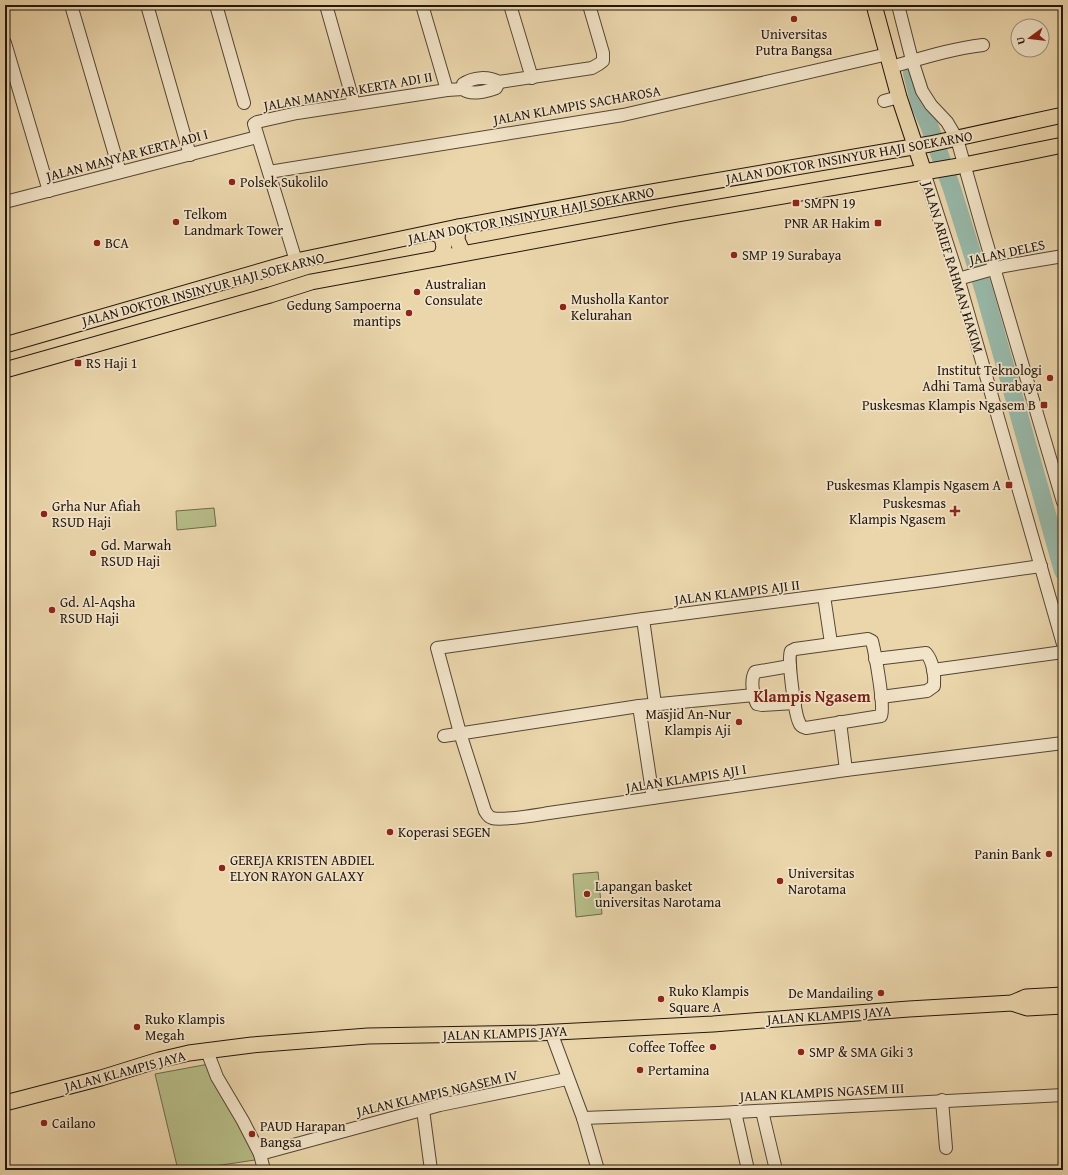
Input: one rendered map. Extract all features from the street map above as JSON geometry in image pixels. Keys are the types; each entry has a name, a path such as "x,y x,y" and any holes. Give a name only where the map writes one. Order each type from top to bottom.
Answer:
{"main road":[{"name":"JALAN ARIEF RAHMAN HAKIM","path":"874,5 892,62 899,97 923,145 930,171"},
{"name":"JALAN DOKTOR INSINYUR HAJI SOEKARNO","path":"5,345 296,261 458,227 954,140 1063,115"},
{"name":"JALAN DOKTOR INSINYUR HAJI SOEKARNO","path":"5,370 270,295 310,282 463,253 930,171 1063,145"},
{"path":"458,227 457,240 463,253"},
{"path":"434,233 441,236 444,247 443,254 439,258"},
{"name":"JALAN KLAMPIS JAYA","path":"5,1103 72,1086 159,1060 207,1051 252,1045 368,1036 551,1032 757,1021 909,1009 1012,1003 1026,997 1063,995"},
{"name":"JALAN KLAMPIS JAYA","path":"1012,1003 1027,1008 1063,1006"}],"street":[{"path":"71,5 120,172"},
{"path":"147,5 190,154"},
{"path":"216,5 244,103"},
{"path":"326,5 354,104"},
{"path":"422,5 447,90"},
{"path":"510,5 532,78 592,68 603,61 601,47 588,5"},
{"path":"898,5 911,61 922,90 931,105 947,122 954,140 990,270 1063,502"},
{"path":"5,43 49,191"},
{"name":"JALAN KLAMPIS SACHAROSA","path":"269,172 623,115 892,62 911,61 959,48 983,45"},
{"name":"JALAN MANYAR KERTA ADI II","path":"296,261 254,124 297,113 447,90 463,88 467,92 471,93 491,90 496,88 499,82 532,78"},
{"path":"884,101 899,97"},
{"name":"JALAN MANYAR KERTA ADI I","path":"5,202 257,137"},
{"name":"JALAN ARIEF RAHMAN HAKIM","path":"930,171 962,278 1063,644"},
{"name":"JALAN DELES","path":"962,278 990,270 1063,256"},
{"name":"JALAN KLAMPIS AJI II","path":"437,648 1041,566"},
{"path":"824,596 830,643"},
{"path":"643,619 655,704"},
{"path":"870,640 872,641 875,659 881,697 881,716 806,728 802,727 798,720 795,703 789,654 791,651 830,643 870,640"},
{"name":"JALAN KLAMPIS AJI I","path":"437,648 460,733 485,811 488,816 492,818 549,813 846,770 1063,743"},
{"path":"933,670 1063,652"},
{"path":"875,659 926,653 933,670 934,686 931,689 927,691 881,697"},
{"path":"790,666 755,672 753,678 754,695 757,704 762,706 795,703"},
{"path":"444,736 639,706 754,695"},
{"path":"639,706 653,798"},
{"path":"840,722 846,770"},
{"path":"551,1032 583,1118 598,1170"},
{"path":"207,1051 217,1077 243,1121 260,1154 264,1170"},
{"name":"JALAN KLAMPIS NGASEM IV","path":"260,1154 423,1110 568,1079"},
{"name":"JALAN KLAMPIS NGASEM III","path":"583,1118 762,1111 942,1100 1063,1095"},
{"path":"942,1100 946,1148"},
{"path":"423,1110 431,1170"},
{"path":"762,1111 776,1170"},
{"path":"735,1112 748,1170"}],"green space":[{"path":"214,508 216,526 177,530 176,511"},
{"name":"Lapangan basket universitas Narotama","path":"598,872 602,914 576,917 573,874"},
{"path":"209,1064 254,1150 255,1160 188,1170 178,1170 155,1074"}],"waterway":[{"path":"912,73 920,105 929,125 952,189 984,291 1063,571"}],"place":[{"name":"Universitas Putra Bangsa","path":"794,19"},
{"name":"Polsek Sukolilo","path":"232,182"},
{"name":"SMPN 19","path":"796,203"},
{"name":"Telkom Landmark Tower","path":"176,222"},
{"name":"PNR AR Hakim","path":"878,223"},
{"name":"BCA","path":"97,243"},
{"name":"SMP 19 Surabaya","path":"734,255"},
{"name":"Australian Consulate","path":"417,292"},
{"name":"Musholla Kantor Kelurahan","path":"563,307"},
{"name":"Gedung Sampoerna mantips","path":"409,313"},
{"name":"RS Haji 1","path":"78,363"},
{"name":"Institut Teknologi Adhi Tama Surabaya","path":"1050,378"},
{"name":"Puskesmas Klampis Ngasem B","path":"1044,405"},
{"name":"Puskesmas Klampis Ngasem A","path":"1009,485"},
{"name":"Puskesmas Klampis Ngasem","path":"955,511"},
{"name":"Grha Nur Afiah RSUD Haji","path":"44,514"},
{"name":"Gd. Marwah RSUD Haji","path":"93,553"},
{"name":"Gd. Al-Aqsha RSUD Haji","path":"52,610"},
{"name":"Masjid An-Nur Klampis Aji","path":"739,722"},
{"name":"Koperasi SEGEN","path":"390,832"},
{"name":"Panin Bank","path":"1049,854"},
{"name":"GEREJA KRISTEN ABDIEL ELYON RAYON GALAXY","path":"222,868"},
{"name":"Universitas Narotama","path":"780,881"},
{"name":"Lapangan basket universitas Narotama","path":"587,894"},
{"name":"De Mandailing","path":"881,993"},
{"name":"Ruko Klampis Square A","path":"661,999"},
{"name":"Ruko Klampis Megah","path":"137,1027"},
{"name":"Coffee Toffee","path":"713,1047"},
{"name":"SMP & SMA Giki 3","path":"801,1052"},
{"name":"Pertamina","path":"640,1070"},
{"name":"Cailano","path":"44,1123"},
{"name":"PAUD Harapan Bangsa","path":"252,1134"}],"district":[{"name":"Klampis Ngasem","path":"812,696"}]}
